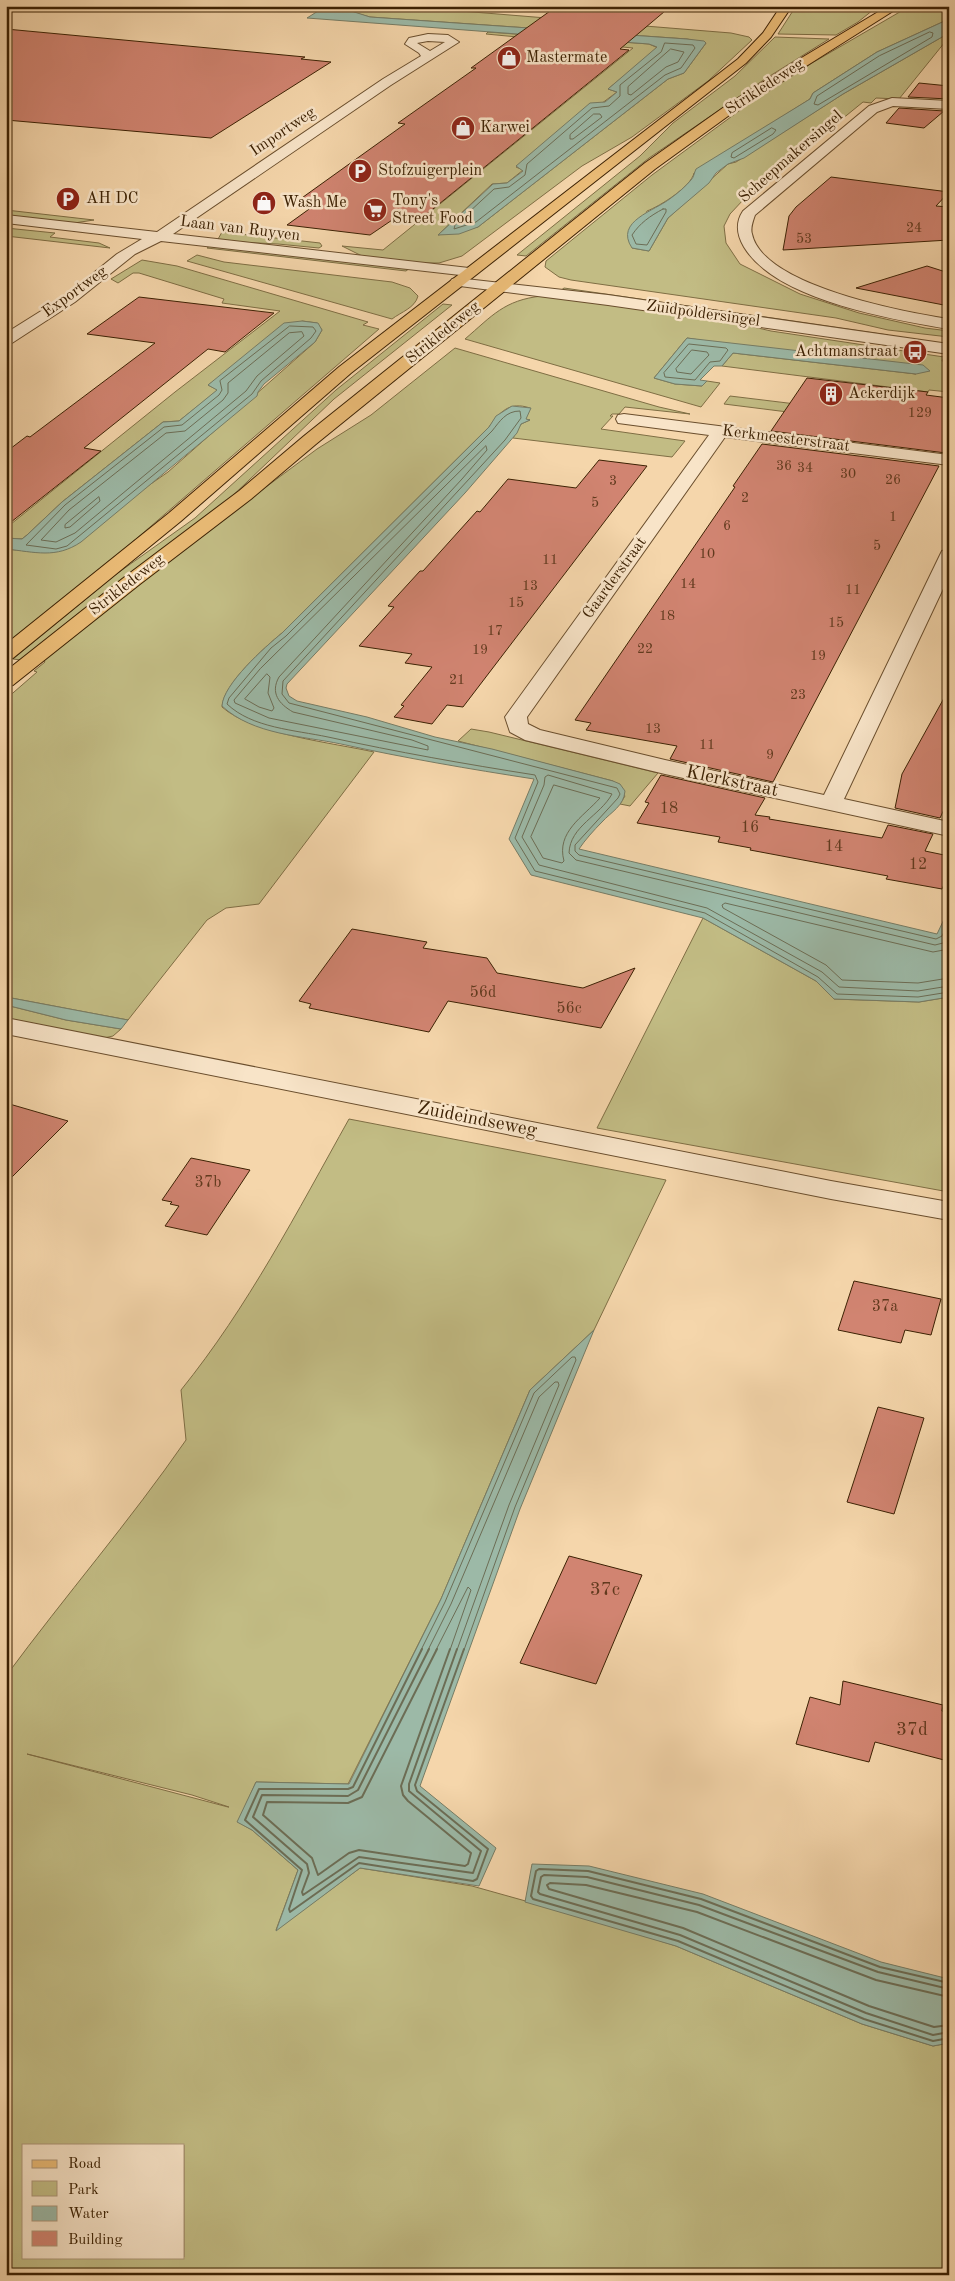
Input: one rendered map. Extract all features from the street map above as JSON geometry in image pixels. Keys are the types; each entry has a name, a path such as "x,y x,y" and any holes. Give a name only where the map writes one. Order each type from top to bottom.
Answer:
{"main road":[{"name":"Strikledeweg","path":"6,654 175,516 345,370 742,62 767,34 787,6"},
{"name":"Strikledeweg","path":"6,681 245,495 599,206 692,136 807,59 896,6"}],"street":[{"name":"Importweg","path":"159,237 427,57"},
{"name":"Scheepmakersingel","path":"949,105 892,102 873,109 748,214 744,235 753,252 774,269 798,283 857,304 949,324"},
{"name":"Laan van Ruyven","path":"6,219 463,277"},
{"name":"Laan van Ruyven","path":"6,226 143,242 214,253 463,277"},
{"path":"143,242 159,237"},
{"name":"Exportweg","path":"6,340 90,284 96,276 143,242"},
{"name":"Zuidpoldersingel","path":"463,277 949,341"},
{"name":"Zuidpoldersingel","path":"506,282 608,300 949,349"},
{"name":"Kerkmeesterstraat","path":"624,419 949,460"},
{"name":"Gaarderstraat","path":"518,727 516,717 721,431"},
{"path":"831,803 949,555"},
{"name":"Klerkstraat","path":"518,727 533,735 646,763 949,829"},
{"name":"Zuideindseweg","path":"6,1026 772,1178 949,1211"}],"green space":[{"path":"352,6 399,6 731,33 749,37 752,40 708,81 632,137 582,166 462,256 439,263 420,263 362,256 342,246 383,250 633,48 486,34 488,32 649,44 658,48 608,89 617,92 516,167 523,170 507,183 492,184 438,235 478,227 668,79 684,73 706,43 687,39 370,17 348,11"},
{"path":"796,6 878,6 858,22 836,35 778,34"},
{"path":"910,6 949,6 949,19 877,52 813,93 810,99 694,173 681,190 647,211 632,248 649,251 668,218 728,164 736,162 843,94 949,33 949,37 899,99 876,98 871,103 863,102 754,194 744,199 730,214 724,226 726,243 740,264 800,294 859,313 925,328 949,331 949,337 888,330 836,318 571,280 559,277 545,267 546,261 652,175 743,108 812,63"},
{"path":"775,37 829,39 765,79 649,158 526,256 517,255 640,156 673,123 735,76"},
{"path":"6,210 94,220 74,223 6,217"},
{"path":"6,228 55,233 50,237 99,243 110,248 6,236"},
{"path":"222,232 320,243 322,246 319,248 217,241"},
{"path":"211,245 410,268 406,271 207,248"},
{"path":"197,255 224,262 392,282 410,288 418,296 411,307 392,319 187,261"},
{"path":"142,260 177,266 368,322 363,325 379,329 106,565 6,647 6,549 37,552 145,488 168,472 315,342 322,330 317,323 302,321 208,385 218,390 179,421 163,422 62,502 22,539 6,538 6,528 175,392 280,311 222,303 224,299 139,273 133,273 118,283 111,279"},
{"path":"564,288 888,335 884,338 560,291"},
{"path":"542,296 719,319 771,331 944,357 942,361 949,362 949,392 929,390 928,392 722,366 733,353 916,374 687,338 654,378 675,384 702,386 707,381 720,383 701,407 465,339 499,310 518,301"},
{"path":"443,304 452,305 334,399 226,502 115,584 21,660 13,659 115,575 195,518 336,390"},
{"path":"455,348 659,407 690,414 625,407 619,414 612,414 610,416 613,416 601,429 685,441 672,457 513,438 521,424 530,420 525,419 530,408 516,406 506,409 501,413 246,667 229,688 224,698 222,707 253,724 294,736 374,752 259,904 226,908 207,920 128,1020 6,997 6,699 37,672 34,671 45,662 43,659 133,586 317,449 371,415"},
{"path":"730,396 911,418 907,427 724,404"},
{"path":"471,729 658,773 630,806 620,804 625,796 613,781 458,741"},
{"path":"703,918 816,981 834,999 919,1002 949,997 949,1192 597,1128"},
{"path":"6,1005 66,1020 121,1029 113,1036 104,1038 6,1018"},
{"path":"349,1119 666,1180 594,1330 530,1390 441,1599 348,1784 256,1782 238,1822 252,1830 298,1870 276,1930 360,1868 472,1886 604,1923 676,1946 862,2024 933,2046 949,2043 949,2275 6,2275 6,1676 143,1500 186,1440 181,1390 228,1326 291,1224","holes":["27,1754 192,1795 229,1807"]}],"water":[{"path":"326,6 352,6 348,10 370,17 687,39 704,41 706,43 684,73 668,79 478,227 459,234 438,235 493,184 507,183 523,171 516,166 590,103 605,102 617,92 608,89 657,47 649,44 307,18"},
{"path":"949,19 949,33 843,94 744,158 728,164 716,173 709,183 668,218 649,251 632,248 628,239 628,231 632,224 679,192 692,179 696,169 810,99 813,93 877,52"},
{"path":"302,321 318,323 322,330 315,342 264,384 257,396 81,542 63,551 45,553 6,549 6,538 22,539 62,502 163,422 179,421 217,390 208,385 284,323"},
{"path":"687,338 923,365 930,371 916,374 733,353 722,366 714,366 700,380 707,381 702,386 675,384 654,378"},
{"path":"512,406 531,408 526,419 530,420 521,424 517,433 465,493 287,684 286,688 289,696 297,701 367,717 435,737 492,749 620,784 625,791 622,801 579,849 937,934 949,909 949,997 919,1002 834,999 816,981 703,918 531,875 509,839 534,779 279,733 248,723 234,716 222,706 229,687 246,666 282,633 489,427 496,416"},
{"path":"6,997 128,1020 121,1029 66,1020 6,1005"},
{"path":"594,1330 520,1509 420,1786 496,1848 479,1886 360,1868 276,1931 298,1870 252,1830 237,1822 256,1782 349,1784 441,1599 530,1390"},
{"path":"532,1864 589,1866 703,1894 881,1962 949,1979 949,2043 933,2046 862,2024 676,1946 525,1902"}],"building":[{"path":"557,6 671,6 620,49 629,50 423,217 401,214 370,235 287,225 312,207 292,205 405,124 398,123 476,68 471,68"},
{"path":"6,29 305,57 301,59 331,62 211,138 6,120"},
{"path":"919,83 949,86 949,99 908,97"},
{"path":"899,108 944,111 924,128 886,123"},
{"path":"831,177 949,192 936,206 949,207 949,240 783,250 789,216 796,207"},
{"path":"927,266 949,273 949,306 856,288"},
{"path":"139,297 274,313 225,352 208,349 84,448 101,451 6,526 6,452 27,436 30,437 155,343 87,334"},
{"path":"807,378 928,392 926,395 949,398 949,447 946,453 771,431"},
{"path":"762,444 939,466 773,782 670,759 677,746 586,730 591,723 575,720 735,487 733,486"},
{"path":"599,460 647,466 463,707 447,705 432,724 394,717 404,706 401,705 432,667 405,663 412,654 359,646 394,607 388,606 420,571 423,571 477,511 480,512 508,479 576,488"},
{"path":"949,689 949,799 940,818 895,808 902,774"},
{"path":"661,775 765,798 755,815 770,817 769,819 882,838 888,825 933,834 925,851 949,856 949,872 942,889 886,879 888,876 750,850 751,848 718,842 720,837 637,823 649,803 645,802"},
{"path":"352,929 427,942 423,948 487,958 497,973 583,988 635,968 601,1028 448,1001 429,1032 309,1008 311,1004 299,1001"},
{"path":"6,1103 68,1121 6,1183"},
{"path":"191,1158 250,1170 207,1235 165,1226 179,1206 162,1200"},
{"path":"854,1281 941,1299 931,1335 905,1330 901,1343 838,1330"},
{"path":"878,1407 924,1418 894,1514 847,1502"},
{"path":"569,1556 642,1575 596,1684 520,1663"},
{"path":"843,1681 943,1705 942,1711 949,1713 949,1740 944,1760 875,1742 869,1762 796,1744 810,1697 840,1705"}],"place":[{"name":"Mastermate","path":"509,58"},
{"name":"Karwei","path":"463,128"},
{"name":"Stofzuigerplein","path":"360,171"},
{"name":"AH DC","path":"68,199"},
{"name":"Wash Me","path":"264,203"},
{"name":"Tony's Street Food","path":"375,210"},
{"name":"Achtmanstraat","path":"915,352"},
{"name":"Ackerdijk","path":"831,394"}]}
